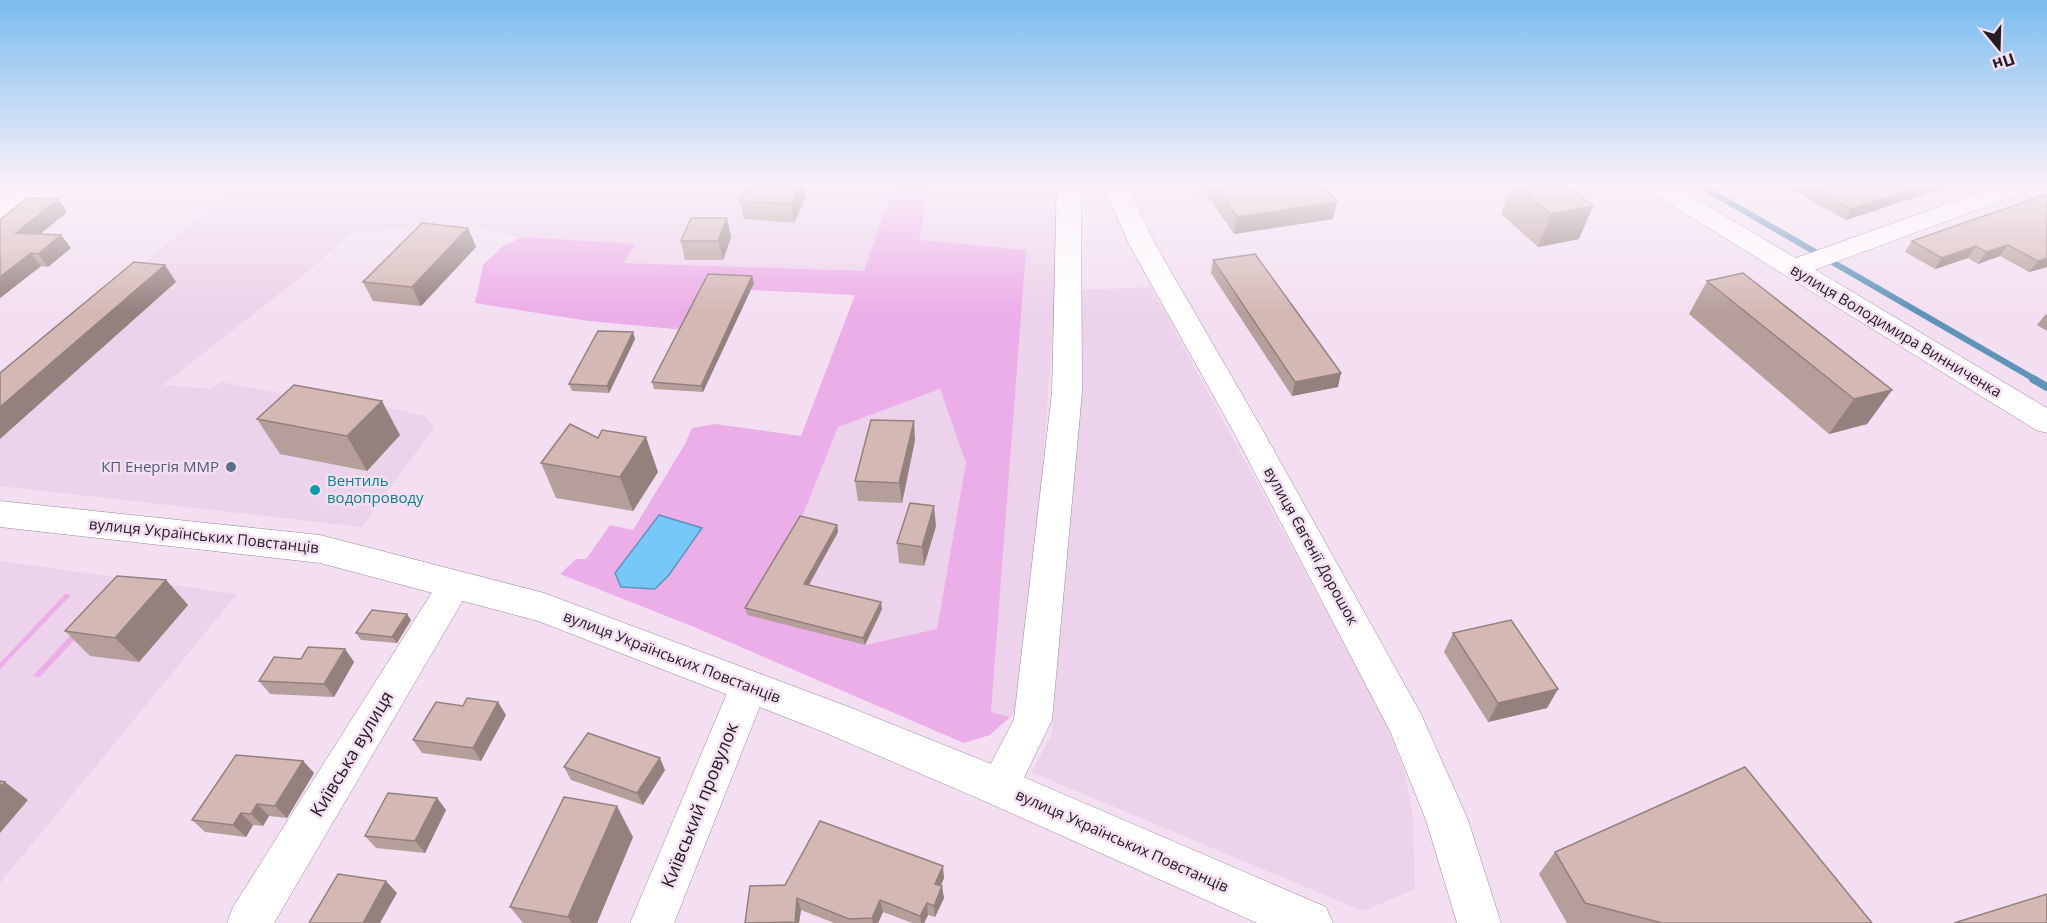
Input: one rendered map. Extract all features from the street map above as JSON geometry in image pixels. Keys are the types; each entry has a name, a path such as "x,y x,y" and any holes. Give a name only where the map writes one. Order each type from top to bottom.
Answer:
{"street":[{"path":"999,787 1034,720 1067,392 1069,226"},
{"name":"вулиця Євгенії Дорошок","path":"1134,226 1407,726 1447,820 1479,923"},
{"name":"вулиця Володимира Винниченка","path":"1724,226 2047,422"},
{"path":"1794,268 1909,226"},
{"name":"вулиця Українських Повстанців","path":"0,514 320,549 544,608 836,719 999,787 1310,923"},
{"name":"Київська вулиця","path":"249,923 455,585"},
{"name":"Київський провулок","path":"652,923 749,686"}],"shaded area":[{"path":"188,226 447,226 352,231 312,268 163,385 212,389 221,382 308,399 319,392 425,416 434,426 362,527 0,486 0,383"},
{"path":"473,226 880,226 865,271 622,263 635,244 522,237"},
{"path":"880,226 922,226 919,240 1026,250 991,712 1010,717 990,735 964,743 694,627 560,574 576,559 586,559 610,525 633,530 685,444 692,428 715,424 801,436 855,295 751,290 753,284 684,330 589,321 475,303 483,265 503,246 522,237 636,244 623,263 864,271","holes":["940,389 966,463 937,629 865,645 747,614 800,522 838,427"]},
{"path":"922,226 1059,226 1028,698 1010,717 991,712 1026,250 919,240"},
{"path":"1151,287 1385,720 1405,774 1413,818 1415,889 1363,911 1031,772 1051,737 1057,674 1079,290"},
{"path":"940,389 966,463 937,629 865,645 747,615 800,522 838,427"},
{"path":"0,561 237,594 0,883"},
{"path":"65,594 71,595 0,669 0,663"},
{"path":"105,598 112,599 40,677 33,676"}],"water":[{"path":"659,515 702,528 669,575 655,589 621,587 615,573"}],"building":[{"path":"0,226 25,226 16,233 61,235 38,254 31,253 0,277"},
{"path":"419,226 468,228 412,287 363,282"},
{"path":"687,226 724,226 718,241 681,241"},
{"path":"1955,226 2047,226 2047,258 2038,261 2008,245 1986,252 1976,246 1942,258 1912,241"},
{"path":"1255,254 1341,373 1295,382 1213,260"},
{"path":"134,262 165,265 0,407 0,373"},
{"path":"1743,273 1892,390 1854,399 1707,281"},
{"path":"708,274 752,276 701,386 652,382"},
{"path":"598,331 633,332 607,386 569,384"},
{"path":"294,385 382,401 347,436 257,419"},
{"path":"871,420 914,421 899,483 855,481"},
{"path":"570,424 598,438 602,430 646,437 620,477 541,463"},
{"path":"910,503 934,506 922,547 897,543"},
{"path":"800,516 837,525 804,584 881,602 863,638 745,608"},
{"path":"117,576 166,580 115,638 65,631"},
{"path":"372,610 407,614 392,637 356,633"},
{"path":"1511,620 1558,689 1498,703 1453,633"},
{"path":"308,647 345,649 324,684 259,681 274,657 301,659"},
{"path":"467,698 498,702 473,748 413,740 436,702 463,706"},
{"path":"588,733 660,758 637,793 564,767"},
{"path":"236,755 303,761 275,806 257,804 251,814 241,813 233,825 192,820"},
{"path":"1745,767 1872,923 1662,923 1585,903 1555,852"},
{"path":"388,793 437,798 415,841 365,836"},
{"path":"564,797 617,806 568,917 510,907"},
{"path":"820,821 943,866 935,884 942,886 934,906 927,903 920,916 880,900 872,918 849,919 797,898 795,922 745,923 750,886 785,885"},
{"path":"338,874 386,881 363,923 309,923"},
{"path":"2047,894 2047,923 1954,923"}],"waterway":[{"path":"1770,226 2036,380"},
{"path":"2033,379 2047,387"}],"place":[{"name":"КП Енергія ММР","path":"231,467"},
{"name":"Вентиль водопроводу","path":"315,490"}]}
